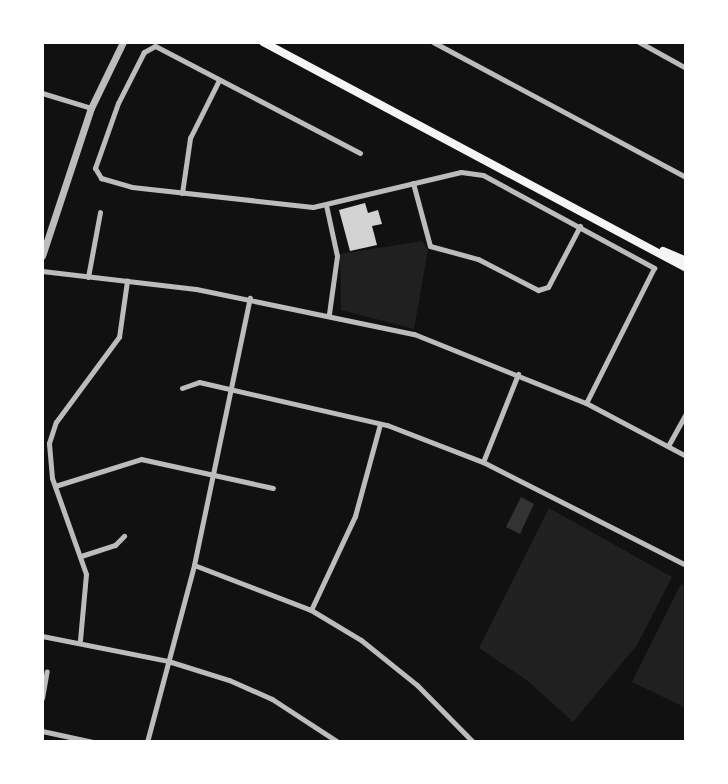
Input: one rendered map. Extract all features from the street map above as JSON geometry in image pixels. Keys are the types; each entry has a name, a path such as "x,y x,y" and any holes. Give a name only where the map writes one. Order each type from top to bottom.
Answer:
{"main road":[{"path":"263,42 686,268"},
{"path":"651,247 686,261"}],"street":[{"path":"42,256 91,108 123,42"},
{"path":"433,42 686,177"},
{"path":"639,42 686,68"},
{"path":"360,153 160,47 149,47 118,103 96,173 132,187 294,207 326,205 413,183 474,172 647,261 654,274 586,403"},
{"path":"182,193 190,138 219,80"},
{"path":"42,93 91,108"},
{"path":"413,183 430,246 478,259 538,290 548,287 580,226"},
{"path":"326,205 337,256 329,314"},
{"path":"88,277 100,212"},
{"path":"42,271 250,298 434,340 586,403 686,456"},
{"path":"80,640 87,582 49,461 53,429 119,337 127,281"},
{"path":"147,742 194,565 250,298"},
{"path":"483,462 518,374"},
{"path":"182,388 199,382 380,424 483,462 686,565"},
{"path":"668,446 686,413"},
{"path":"311,610 355,516 380,424"},
{"path":"55,486 141,459 273,488"},
{"path":"81,556 124,536"},
{"path":"194,565 311,610 396,666 473,742"},
{"path":"42,636 80,640 168,661 272,699 338,742"},
{"path":"42,698 47,671"},
{"path":"42,731 93,742"}],"shaded area":[{"path":"422,241 428,249 414,329 341,310 340,254"},
{"path":"521,497 534,504 520,534 506,527"},
{"path":"549,508 672,577 637,645 573,722 528,681 479,648"},
{"path":"681,584 686,586 686,708 632,682"}],"building":[{"path":"365,203 368,213 378,210 382,224 372,226 377,245 350,251 339,210"}]}
